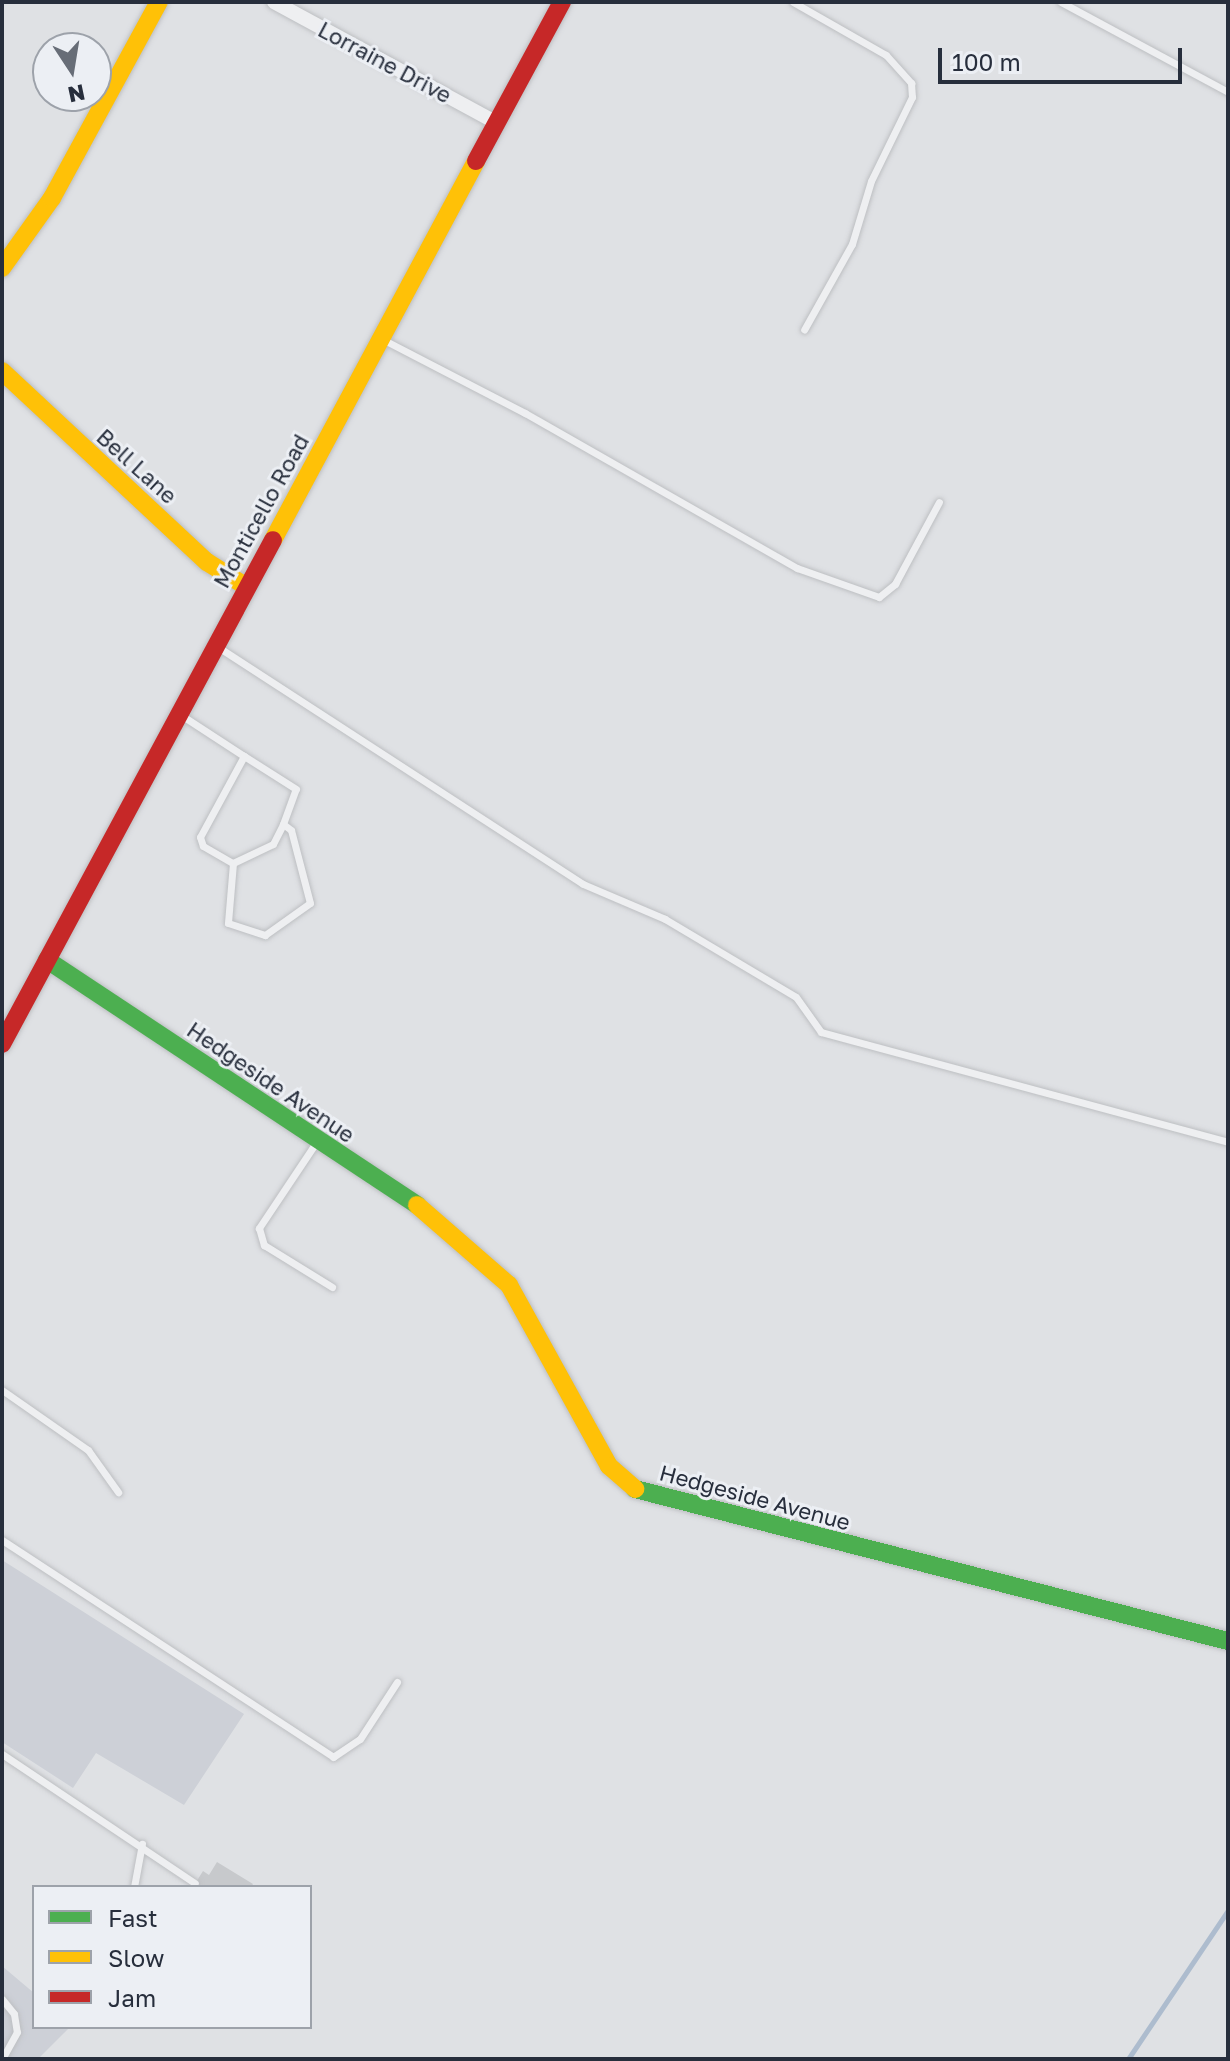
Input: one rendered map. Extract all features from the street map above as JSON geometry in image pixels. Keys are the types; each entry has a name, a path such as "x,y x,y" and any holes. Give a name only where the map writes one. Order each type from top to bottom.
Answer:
{"street":[{"path":"2,268 52,198 159,2"},
{"name":"Lorraine Drive","path":"274,2 497,123"},
{"name":"Monticello Road","path":"2,1044 562,2"},
{"name":"Bell Lane","path":"2,371 207,562 247,587"},
{"name":"Hedgeside Avenue","path":"47,960 437,1219 509,1285 609,1466 627,1485 667,1500 1228,1641"}],"lane":[{"path":"793,2 886,55 911,83 912,97 871,181 852,244 804,330"},
{"path":"1061,2 1228,92"},
{"path":"382,339 525,413 797,568 879,597 895,584 939,502"},
{"path":"216,646 583,884 665,919 796,997 821,1032 1228,1142"},
{"path":"179,714 296,789 273,844 233,863"},
{"path":"233,863 203,846 200,837 244,756"},
{"path":"233,863 228,923 258,936 273,934 310,903 291,830 283,824"},
{"path":"317,1141 259,1228 264,1245 332,1287"},
{"path":"2,1390 88,1450 118,1492"},
{"path":"2,1540 333,1757 360,1739 397,1682"},
{"path":"2,1754 142,1844 195,1883"},
{"path":"134,1885 142,1844"},
{"path":"2,1999 14,2014 17,2032 2,2059"}],"shaded area":[{"path":"2,1560 244,1714 184,1805 96,1753 73,1788 2,1742"},
{"path":"2,1966 32,1991 32,2029 68,2029 38,2059 2,2059"}],"building":[{"path":"217,1862 253,1884 194,1885 203,1871 209,1875"}],"waterway":[{"path":"1128,2059 1228,1910"}],"traffic: fast":[{"path":"47,960 417,1205"},
{"path":"635,1489 1228,1641"}],"traffic: slow":[{"path":"2,268 52,198 159,2"},
{"path":"273,540 476,161"},
{"path":"2,371 207,562 247,587"},
{"path":"417,1205 509,1285 609,1466 635,1489"}],"traffic: jam":[{"path":"476,161 562,2"},
{"path":"2,1044 273,540"}]}
